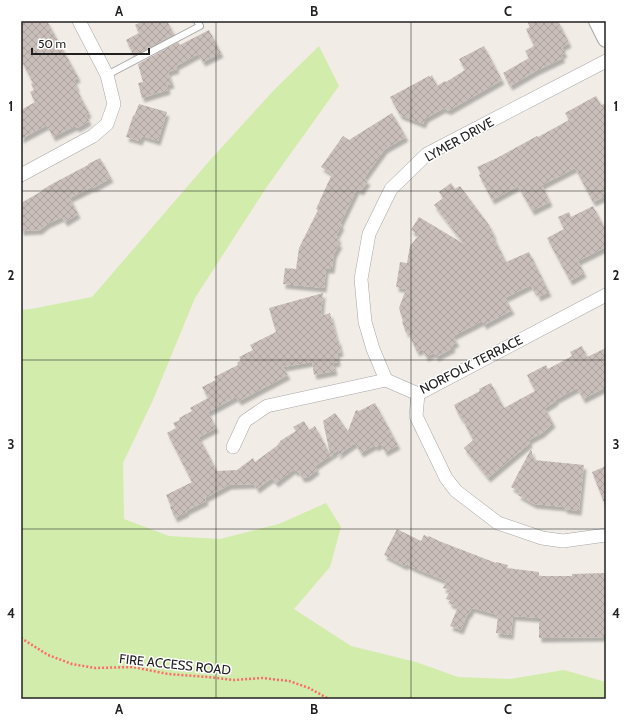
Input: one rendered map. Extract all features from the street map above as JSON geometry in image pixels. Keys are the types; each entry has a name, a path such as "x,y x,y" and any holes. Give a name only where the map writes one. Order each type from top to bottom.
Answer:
{"street":[{"path":"21,176 93,136 107,124 114,104 107,75 80,21"},
{"path":"596,21 606,38"},
{"name":"LYMER DRIVE","path":"386,380 365,322 361,280 369,234 391,189 427,154 606,61"},
{"name":"NORFOLK TERRACE","path":"386,380 418,394 606,295"},
{"path":"233,447 245,421 267,406 386,380"},
{"path":"418,394 416,416 446,478 456,491 498,523 542,538 562,540 606,535"}],"lane":[{"path":"107,75 200,26 197,21"}],"path":[{"name":"FIRE ACCESS ROAD","path":"21,638 48,655 72,664 95,668 133,667 168,674 234,680 269,678 289,681 310,688 330,699"}],"green space":[{"path":"319,46 339,86 266,188 195,298 153,400 123,463 124,519 169,536 220,539 279,524 326,503 341,527 330,567 294,609 351,646 416,662 458,677 510,679 564,670 606,682 606,699 21,699 21,310 92,297 212,158 274,90"}],"building":[{"path":"21,21 47,21 77,75 78,78 74,80 77,87 76,88 89,113 86,115 89,121 77,128 75,126 53,137 47,125 21,139 21,110 35,102 30,92 34,90 31,84 33,83 21,60"},
{"path":"143,21 167,21 174,34 134,56 126,40 139,33 135,25"},
{"path":"527,21 558,21 569,43 562,47 565,53 561,55 563,58 510,86 503,73 529,58 525,51 534,46 526,29 530,27"},
{"path":"209,30 221,53 203,62 198,54 176,66 177,69 168,72 172,84 167,85 168,90 142,98 138,83 143,82 138,64 178,42 180,45"},
{"path":"484,46 502,80 448,111 444,108 426,118 423,124 400,115 390,97 432,75 437,86 445,81 446,82 465,70 459,59"},
{"path":"596,96 601,105 606,103 606,196 593,202 575,168 542,185 550,202 532,211 518,186 492,200 479,175 481,174 477,167 569,120 565,113"},
{"path":"139,104 167,112 158,141 142,136 140,141 126,137"},
{"path":"392,113 406,137 385,149 364,178 368,181 361,191 357,189 340,224 342,225 336,236 339,238 337,242 340,243 334,254 332,269 326,269 324,288 283,284 285,268 296,269 299,248 318,210 316,209 332,174 321,167 343,136 349,140"},
{"path":"100,158 111,178 70,198 78,214 65,222 62,217 47,224 40,230 21,231 21,203"},
{"path":"451,183 455,189 460,186 489,225 506,262 529,252 549,292 538,297 536,291 534,292 531,285 505,298 512,310 484,325 482,321 453,336 457,342 452,345 453,348 436,357 434,353 426,357 422,349 417,352 408,332 406,333 399,308 406,289 396,287 400,262 407,263 410,246 419,235 411,230 419,217 464,244 434,205 443,198 439,192"},
{"path":"593,206 606,230 606,247 578,261 584,273 570,281 547,238 564,229 558,217 569,212 571,217"},
{"path":"323,293 321,316 330,313 341,352 337,353 338,362 333,363 335,371 314,375 312,362 283,367 288,375 239,401 236,397 208,412 216,428 199,437 217,471 237,470 253,458 255,462 278,445 280,441 296,431 293,427 304,421 309,430 315,426 330,454 323,421 335,413 348,431 356,410 359,411 375,403 398,445 385,452 381,444 376,447 375,445 361,453 355,443 337,456 340,449 315,466 317,470 308,477 302,478 298,471 295,472 294,469 276,483 272,478 257,489 254,484 229,485 205,498 206,501 175,518 166,495 192,482 167,433 176,428 173,423 180,420 179,418 192,411 190,408 208,398 202,387 216,380 214,377 238,365 237,363 241,360 239,357 253,350 250,345 276,332 269,308"},
{"path":"582,346 587,357 606,348 606,387 583,399 577,388 555,400 556,401 545,408 553,423 542,433 529,440 530,443 488,478 464,448 473,440 454,405 480,391 479,389 491,383 504,408 535,391 527,375 546,365 548,369 572,356 570,352"},
{"path":"531,449 534,460 584,465 579,511 564,509 565,507 534,504 518,495 520,492 511,487"},
{"path":"606,466 606,505 605,505 592,472"},
{"path":"397,529 421,541 424,535 429,536 496,563 508,565 507,568 539,572 539,576 572,576 572,574 606,573 605,637 539,638 539,618 513,616 511,635 496,633 498,615 472,608 469,614 468,613 461,630 450,626 458,607 449,603 450,600 446,599 450,590 443,588 446,581 406,564 405,566 384,555"}]}
